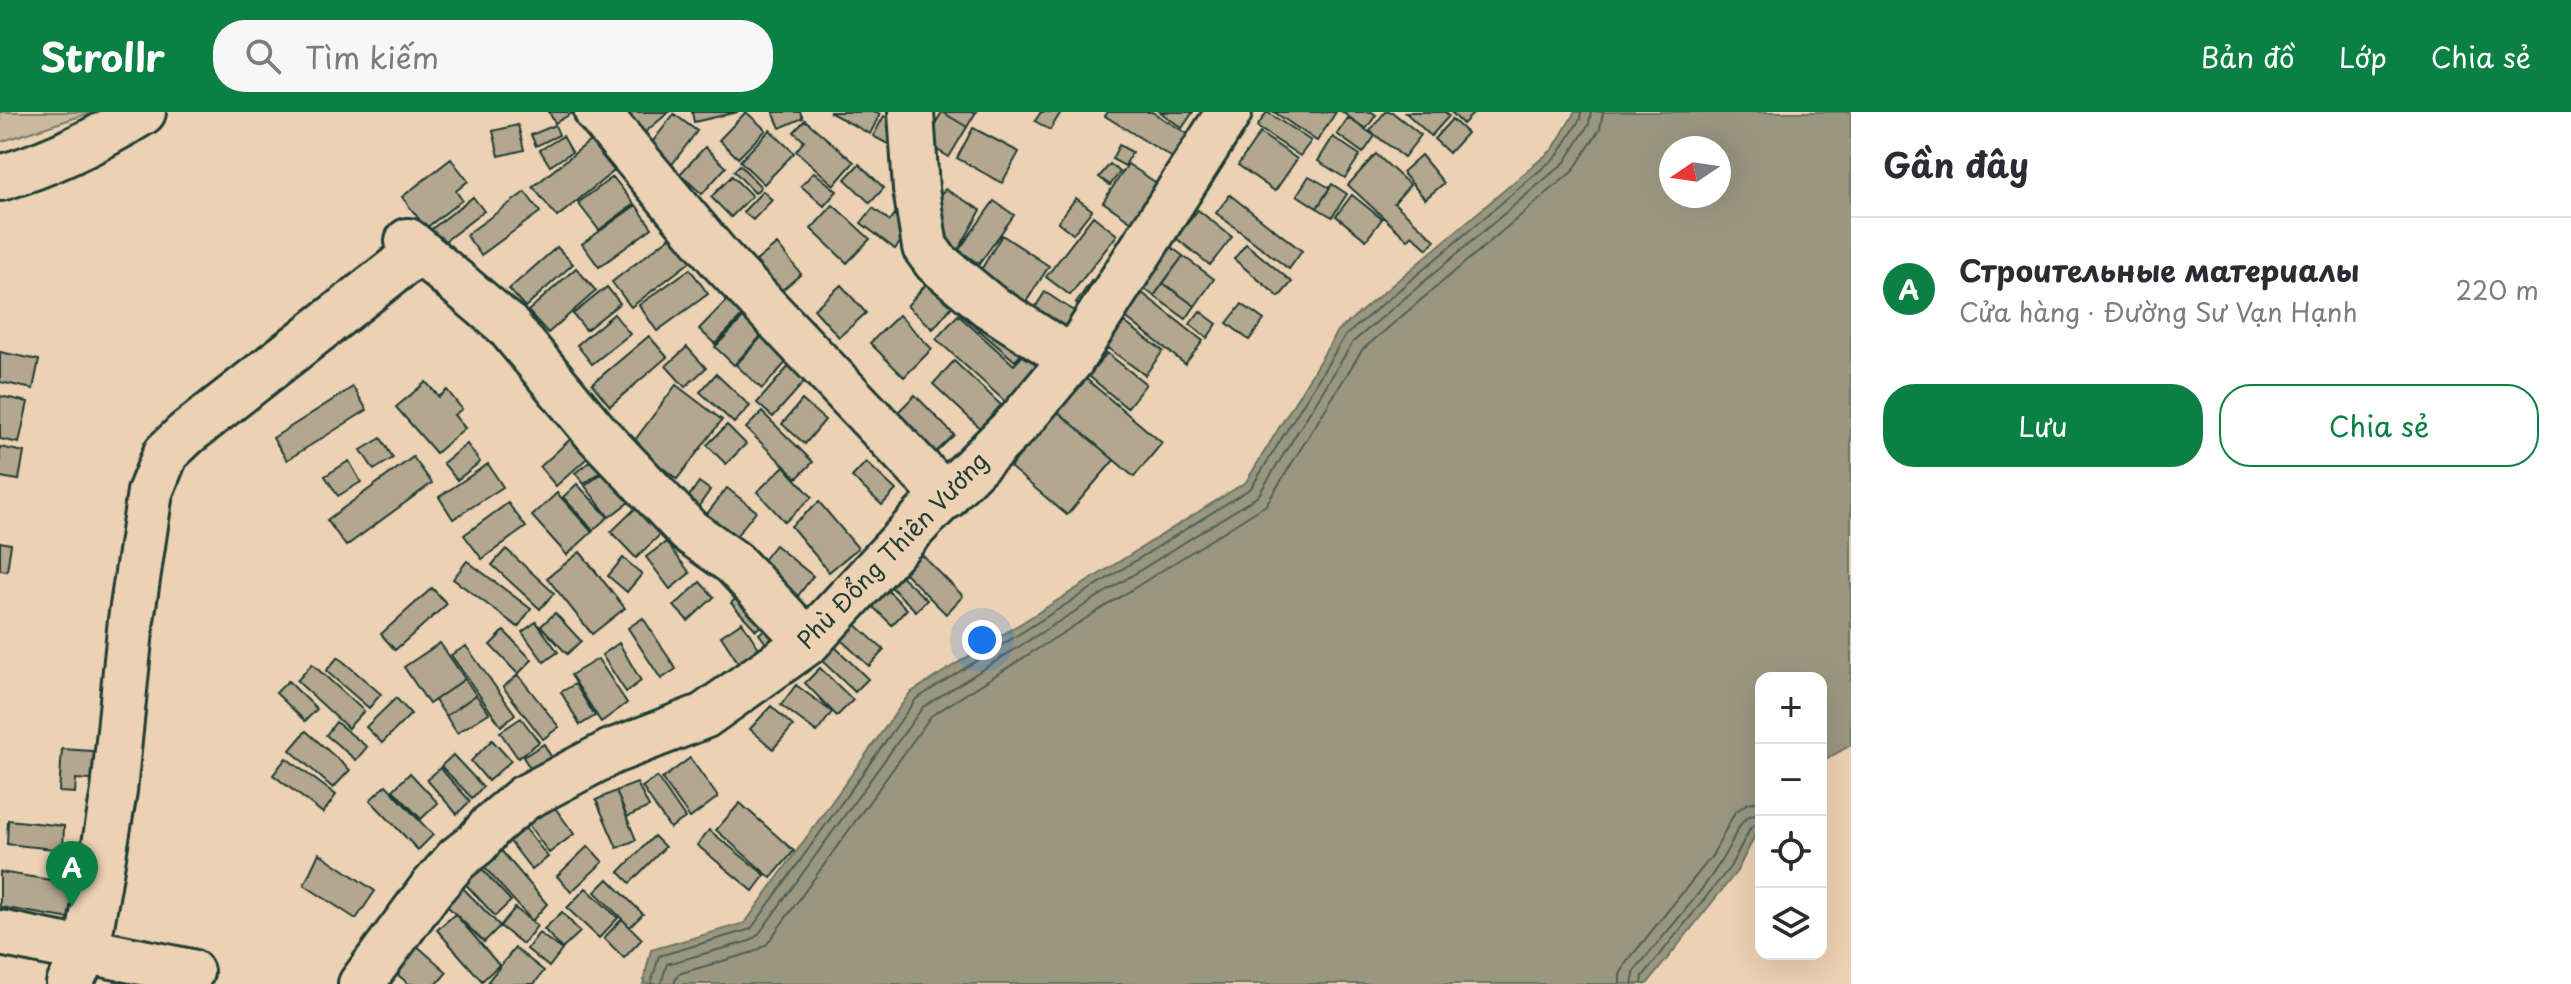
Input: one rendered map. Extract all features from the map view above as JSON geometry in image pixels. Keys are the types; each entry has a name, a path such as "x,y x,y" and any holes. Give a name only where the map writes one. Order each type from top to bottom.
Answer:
{"street":[{"path":"0,178 78,150 143,112"},
{"path":"597,112 721,260 946,497"},
{"path":"911,112 916,189 925,247 936,262 988,305 1072,359"},
{"name":"Phù Đổng Thiên Vương","path":"361,984 457,859 524,798 611,752 704,716 808,642 921,520 1020,421 1072,359 1229,112"},
{"path":"78,967 114,791 131,620 150,492 166,453 413,246 507,325 597,434 689,531 734,563 808,642"},
{"path":"0,933 78,967 191,972"}],"shaded area":[{"path":"0,112 93,112 0,142"}],"water":[{"path":"1575,112 1851,112 1851,745 1827,759 1827,672 1755,672 1755,836 1737,871 1647,984 643,984 651,950 745,923 910,693 1246,482 1338,331 1553,149"}],"building":[{"path":"549,112 574,112 555,123"},
{"path":"669,112 643,134 625,114"},
{"path":"692,112 738,112 694,122"},
{"path":"746,112 766,130 738,158 719,140"},
{"path":"773,112 800,112 803,118 780,128"},
{"path":"829,112 876,112 880,114 870,134"},
{"path":"942,112 976,112 967,127"},
{"path":"942,112 967,127 949,157 924,142"},
{"path":"1041,112 1061,112 1050,130 1035,121"},
{"path":"1108,112 1152,112 1191,136 1176,160 1105,116"},
{"path":"1160,112 1193,112 1182,128"},
{"path":"1267,112 1311,141 1300,156 1257,127"},
{"path":"1274,112 1336,112 1317,141"},
{"path":"1342,112 1372,112 1376,115 1366,129"},
{"path":"1385,112 1392,112 1421,135 1404,157 1370,131"},
{"path":"1405,112 1445,112 1449,116 1431,136"},
{"path":"1451,112 1475,112 1463,124"},
{"path":"674,114 697,131 670,167 647,149"},
{"path":"884,116 909,130 899,150 873,136"},
{"path":"1348,118 1375,136 1363,153 1337,134"},
{"path":"1452,119 1467,133 1449,153 1434,139"},
{"path":"805,120 854,162 834,185 796,151 804,141 794,132"},
{"path":"518,125 524,150 499,156 493,131"},
{"path":"555,125 559,135 536,146 531,135"},
{"path":"973,128 1019,152 1002,183 957,158"},
{"path":"770,130 794,153 764,184 740,161"},
{"path":"1260,133 1297,159 1275,191 1238,165"},
{"path":"563,136 572,152 550,166 540,150"},
{"path":"1333,137 1360,155 1345,178 1318,161"},
{"path":"590,141 614,171 557,217 533,187"},
{"path":"1119,145 1132,152 1125,166 1112,159"},
{"path":"705,147 726,167 702,194 680,174"},
{"path":"1376,154 1410,185 1394,203 1435,240 1427,249 1412,235 1408,240 1348,185"},
{"path":"1421,155 1444,183 1425,199 1402,172"},
{"path":"451,159 468,181 456,191 462,200 426,228 402,197"},
{"path":"859,164 884,188 870,203 845,179"},
{"path":"1110,164 1120,172 1110,185 1099,177"},
{"path":"1128,164 1161,186 1135,224 1103,202"},
{"path":"740,165 761,187 755,193 734,171"},
{"path":"814,172 837,191 824,206 801,186"},
{"path":"732,176 752,196 731,217 711,197"},
{"path":"1309,176 1330,188 1317,208 1297,195"},
{"path":"613,177 634,204 599,230 578,203"},
{"path":"1332,184 1347,194 1332,217 1317,208"},
{"path":"945,189 981,210 955,256 927,241 931,213"},
{"path":"763,191 772,200 753,220 743,212"},
{"path":"525,192 540,212 481,255 466,235"},
{"path":"1230,195 1302,251 1289,269 1216,213"},
{"path":"1352,195 1382,219 1366,240 1336,216"},
{"path":"473,197 484,211 440,245 429,231"},
{"path":"1076,198 1092,210 1073,234 1058,222"},
{"path":"994,201 1014,215 979,264 959,250"},
{"path":"636,205 652,228 599,267 582,244"},
{"path":"833,205 870,239 847,263 811,229"},
{"path":"873,208 890,221 899,208 916,221 895,249 861,223"},
{"path":"1198,210 1232,237 1210,265 1176,238"},
{"path":"1093,216 1117,235 1070,295 1046,277"},
{"path":"679,230 699,255 631,307 612,282"},
{"path":"1002,235 1049,266 1022,308 976,278"},
{"path":"777,244 801,274 781,291 756,261"},
{"path":"1246,244 1292,282 1279,297 1234,259"},
{"path":"557,247 573,264 525,307 509,289"},
{"path":"1171,247 1183,256 1154,296 1142,287"},
{"path":"1183,256 1214,279 1195,306 1163,283"},
{"path":"576,268 596,291 548,333 528,311"},
{"path":"690,269 708,294 657,331 639,305"},
{"path":"933,276 959,298 933,329 907,306"},
{"path":"1092,280 1109,292 1094,314 1076,303"},
{"path":"1163,283 1195,306 1186,319 1154,296"},
{"path":"841,285 866,313 839,337 814,309"},
{"path":"607,287 620,303 586,330 573,314"},
{"path":"1045,292 1075,312 1058,337 1029,317"},
{"path":"1141,292 1203,341 1185,364 1123,315"},
{"path":"970,297 1028,347 1015,361 958,312"},
{"path":"728,299 744,314 715,344 699,329"},
{"path":"1242,304 1264,320 1249,340 1227,323"},
{"path":"1200,311 1217,324 1207,338 1190,324"},
{"path":"614,314 630,334 592,364 577,345"},
{"path":"899,315 932,349 904,377 870,343"},
{"path":"958,315 1014,365 1037,340 1055,375 1020,415 936,339"},
{"path":"745,316 763,334 734,365 715,347"},
{"path":"1124,322 1163,351 1145,375 1105,346"},
{"path":"764,334 790,358 762,389 736,365"},
{"path":"649,336 667,357 610,406 592,384"},
{"path":"687,347 706,368 685,387 666,366"},
{"path":"0,352 39,360 33,389 0,382"},
{"path":"1107,353 1146,384 1127,408 1089,376"},
{"path":"954,361 1001,405 980,428 933,384"},
{"path":"789,366 805,381 773,417 757,403"},
{"path":"716,374 750,406 734,423 700,392"},
{"path":"1085,378 1162,443 1134,477 1057,411"},
{"path":"426,382 439,397 447,390 462,409 454,415 465,428 436,453 396,407"},
{"path":"676,385 722,420 677,479 632,444"},
{"path":"353,387 367,410 287,460 273,438"},
{"path":"915,395 954,435 931,457 892,418"},
{"path":"0,396 28,402 19,443 0,439"},
{"path":"802,400 825,420 805,444 782,424"},
{"path":"1057,411 1114,460 1067,515 1010,467"},
{"path":"762,412 813,462 797,478 746,428"},
{"path":"727,425 746,444 726,464 707,445"},
{"path":"577,433 594,452 556,486 540,467"},
{"path":"381,438 393,458 374,470 361,450"},
{"path":"467,444 480,462 457,480 443,463"},
{"path":"0,447 24,452 19,480 0,477"},
{"path":"608,448 617,460 584,484 575,473"},
{"path":"413,457 432,483 346,546 327,520"},
{"path":"349,461 361,482 338,496 325,476"},
{"path":"866,462 896,490 882,505 852,477"},
{"path":"488,464 503,487 453,519 439,497"},
{"path":"784,466 812,497 785,522 757,492"},
{"path":"609,468 633,499 609,517 585,486"},
{"path":"699,482 710,490 694,513 683,505"},
{"path":"577,484 608,517 593,530 563,497"},
{"path":"727,488 756,511 725,550 696,528"},
{"path":"557,493 592,532 567,555 532,516"},
{"path":"645,499 670,525 636,558 611,532"},
{"path":"819,502 858,548 829,572 791,526"},
{"path":"508,503 526,527 482,559 464,535"},
{"path":"0,542 11,544 7,571 0,570"},
{"path":"666,542 690,573 670,589 646,557"},
{"path":"775,545 813,576 794,601 756,569"},
{"path":"915,548 963,596 946,614 898,566"},
{"path":"506,549 554,593 540,609 492,565"},
{"path":"580,552 625,608 592,634 547,578"},
{"path":"623,558 642,574 627,592 608,576"},
{"path":"467,561 531,609 518,627 453,579"},
{"path":"899,574 927,600 916,611 889,585"},
{"path":"700,582 714,597 688,621 674,606"},
{"path":"432,588 447,604 395,650 381,634"},
{"path":"747,588 773,615 756,630 731,603"},
{"path":"885,588 907,609 892,625 870,604"},
{"path":"555,613 581,641 567,654 541,626"},
{"path":"643,618 676,669 661,679 628,628"},
{"path":"776,620 789,637 772,651 759,634"},
{"path":"536,622 558,652 544,662 522,632"},
{"path":"742,622 762,653 741,667 721,636"},
{"path":"854,623 884,650 869,666 840,639"},
{"path":"504,631 532,660 518,674 490,645"},
{"path":"440,643 465,679 429,704 404,667"},
{"path":"619,643 641,681 626,692 602,655"},
{"path":"833,645 868,679 855,692 820,659"},
{"path":"466,646 515,714 501,726 451,655"},
{"path":"338,657 381,694 369,708 326,671"},
{"path":"598,659 627,703 601,722 571,675"},
{"path":"312,664 364,711 348,728 297,681"},
{"path":"820,668 853,700 837,716 805,683"},
{"path":"518,675 559,727 543,739 503,687"},
{"path":"465,679 476,695 446,716 435,700"},
{"path":"288,681 317,709 305,721 276,693"},
{"path":"575,684 595,716 580,725 561,692"},
{"path":"796,685 832,712 817,732 781,705"},
{"path":"476,695 489,713 457,733 446,716"},
{"path":"396,698 411,714 382,743 366,727"},
{"path":"771,706 793,726 773,749 750,729"},
{"path":"521,718 539,742 518,758 500,732"},
{"path":"336,722 367,747 356,760 326,735"},
{"path":"306,731 350,770 333,788 290,750"},
{"path":"492,740 511,761 488,781 471,761"},
{"path":"544,744 555,764 535,776 523,757"},
{"path":"62,749 107,752 105,781 76,779 75,793 59,792"},
{"path":"453,755 483,787 472,798 441,766"},
{"path":"286,758 336,795 323,813 273,775"},
{"path":"690,758 718,797 690,818 662,779"},
{"path":"440,768 470,801 457,814 427,780"},
{"path":"410,773 438,803 421,819 393,790"},
{"path":"657,777 685,818 670,828 642,787"},
{"path":"637,783 649,807 627,817 616,791"},
{"path":"386,785 433,835 418,850 370,800"},
{"path":"616,791 636,840 617,848 596,800"},
{"path":"545,794 574,834 549,853 520,813"},
{"path":"740,803 794,851 771,878 716,830"},
{"path":"518,819 548,857 532,870 502,831"},
{"path":"8,820 64,826 63,850 7,844"},
{"path":"709,830 765,875 753,891 697,845"},
{"path":"654,836 665,847 630,883 619,872"},
{"path":"494,842 547,904 532,921 477,859"},
{"path":"588,846 603,862 571,892 557,876"},
{"path":"319,853 375,891 356,919 304,885"},
{"path":"477,864 511,901 495,916 461,879"},
{"path":"0,872 83,885 77,920 0,907"},
{"path":"608,879 643,914 630,927 595,892"},
{"path":"459,884 500,926 484,942 442,901"},
{"path":"586,888 618,918 599,938 567,908"},
{"path":"515,908 537,926 523,944 500,926"},
{"path":"562,912 580,932 562,949 544,929"},
{"path":"455,914 499,965 482,981 437,930"},
{"path":"622,919 642,939 624,958 604,938"},
{"path":"539,933 562,950 549,967 527,949"},
{"path":"415,944 447,972 437,984 409,984 393,971"},
{"path":"515,948 544,971 534,984 492,984 488,981"}],"place":[{"name":"Строительные материалы","path":"72,907"}]}
